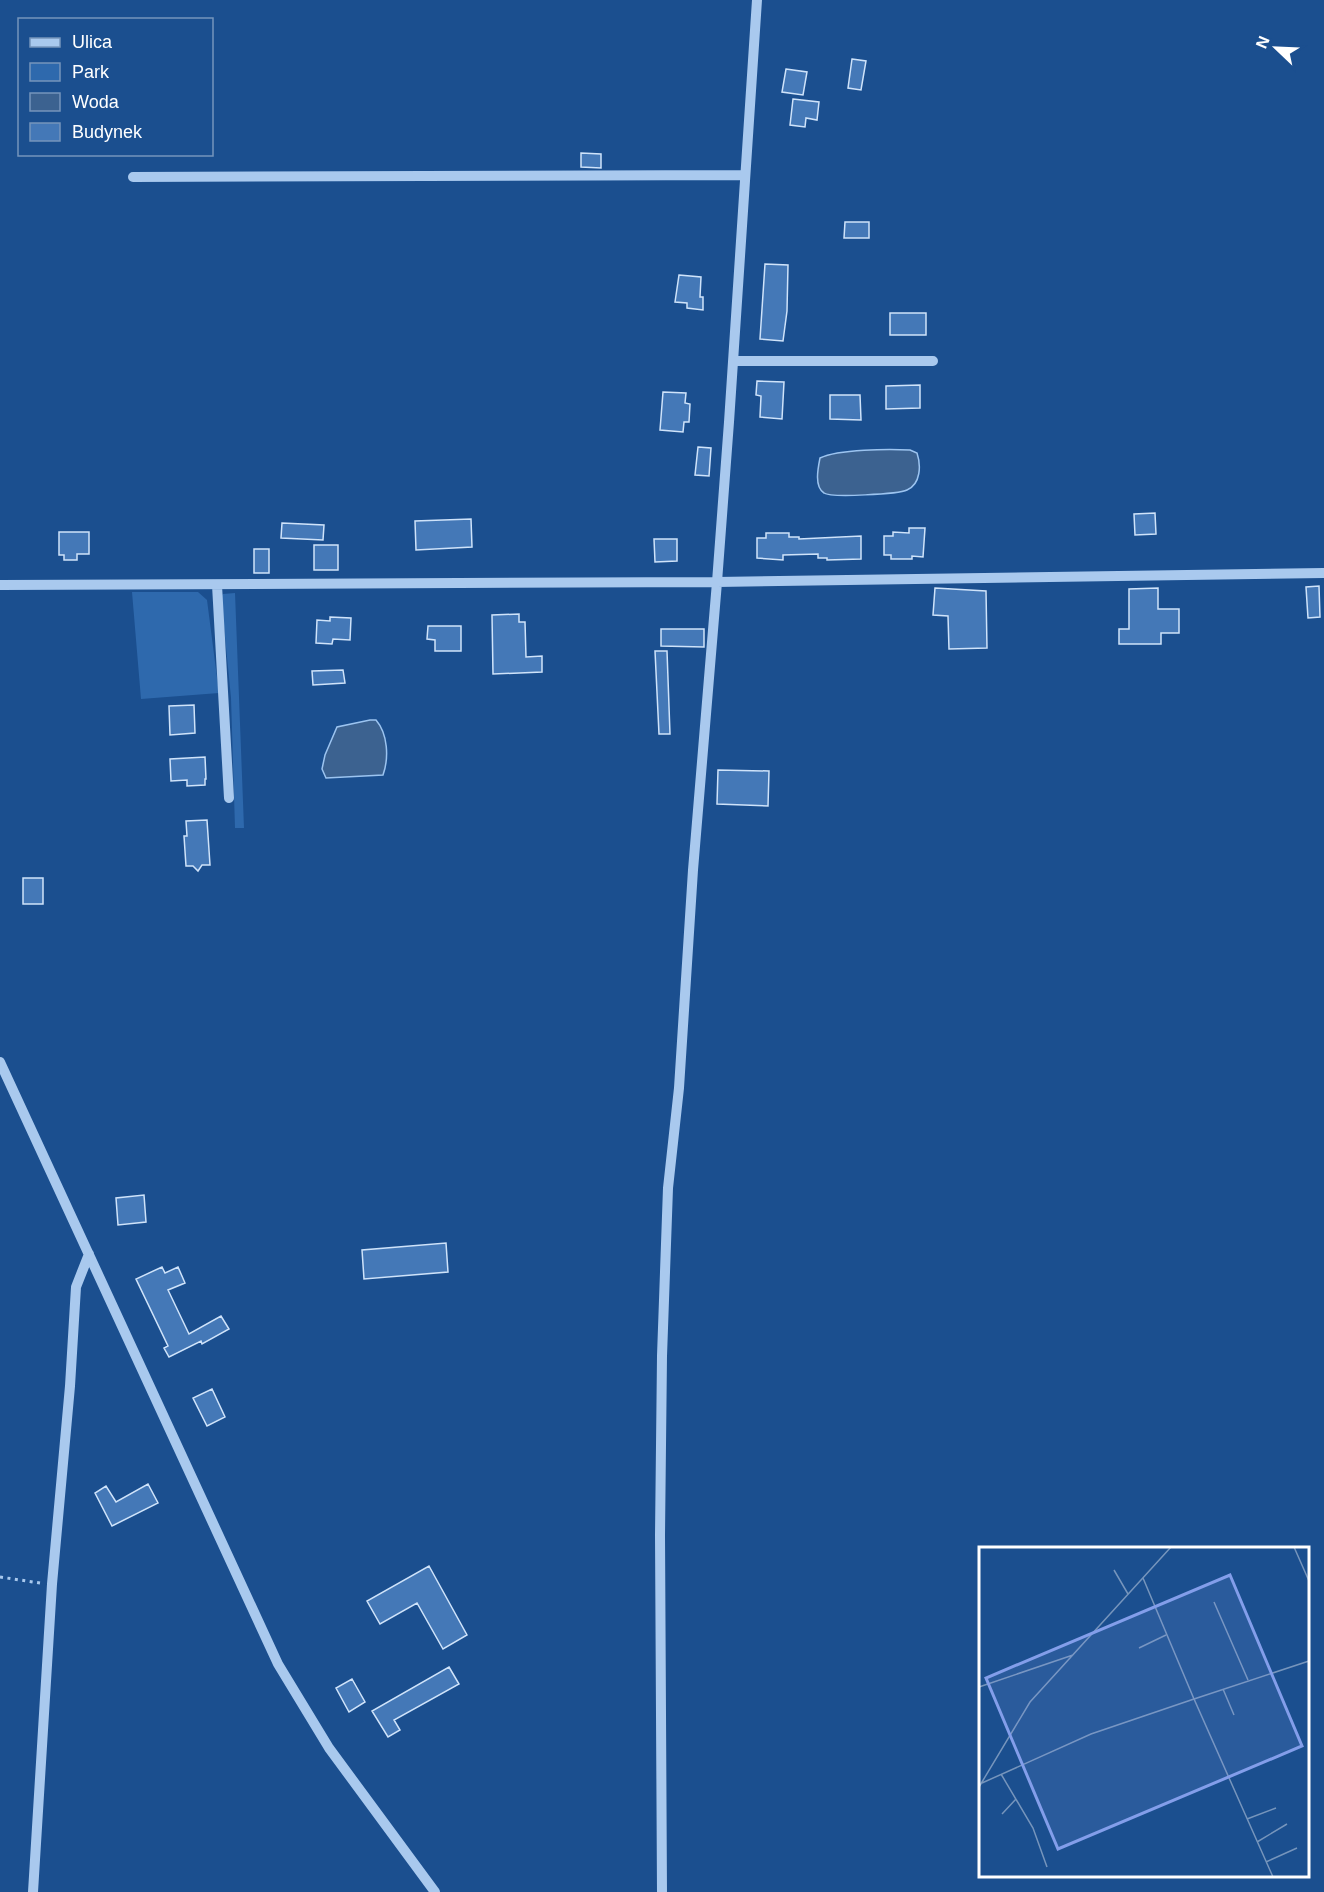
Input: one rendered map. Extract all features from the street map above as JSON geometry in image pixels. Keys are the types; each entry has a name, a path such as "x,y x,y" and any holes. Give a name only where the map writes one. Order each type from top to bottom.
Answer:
{"street":[{"path":"662,1892 660,1536 662,1356 668,1188 680,1088 693,870 717,582 758,0"},
{"path":"133,177 745,175"},
{"path":"733,362 933,361"},
{"path":"0,585 717,582 1324,573"},
{"path":"217,585 229,798"},
{"path":"0,1062 278,1664 329,1748 435,1892"},
{"path":"33,1892 52,1584 70,1386 76,1287 89,1254"}],"path":[{"path":"0,1577 52,1584"}],"green space":[{"path":"132,592 198,592 207,600 219,693 141,699"},
{"path":"235,593 244,828 235,828 231,698 221,596"}],"water":[{"path":"910,450 917,453 919,468 915,483 907,490 879,494 839,495 824,493 819,486 820,458 851,451"},
{"path":"376,720 385,739 387,754 383,775 326,778 322,769 325,755 337,727"}],"building":[{"path":"852,59 866,61 861,90 848,88"},
{"path":"786,69 807,72 803,95 782,92"},
{"path":"793,99 819,102 817,120 806,118 805,127 790,125"},
{"path":"581,153 601,154 601,168 581,167"},
{"path":"845,222 869,222 869,238 844,238"},
{"path":"765,264 788,265 787,311 783,341 760,339"},
{"path":"679,275 701,277 700,297 703,297 703,310 687,308 687,303 675,302"},
{"path":"890,313 926,313 926,335 890,335"},
{"path":"757,381 784,382 782,419 760,417 761,396 756,395"},
{"path":"920,385 920,408 886,409 886,386"},
{"path":"663,392 686,393 685,403 690,404 689,422 684,422 683,432 660,430"},
{"path":"830,395 860,395 861,420 830,419"},
{"path":"698,447 711,448 709,476 695,475"},
{"path":"1155,513 1156,534 1135,535 1134,514"},
{"path":"471,519 472,547 416,550 415,521"},
{"path":"282,523 324,525 323,540 281,538"},
{"path":"909,528 925,528 923,557 891,559 891,555 884,555 884,536 893,536 893,532 909,533"},
{"path":"59,532 89,532 89,554 77,554 77,560 64,560 64,555 59,555"},
{"path":"766,533 789,533 789,537 799,537 799,539 861,536 861,559 827,560 827,558 818,558 818,554 783,555 783,560 757,558 757,538 766,538"},
{"path":"654,539 677,539 677,561 655,562"},
{"path":"314,545 338,545 338,570 314,570"},
{"path":"254,549 269,549 269,573 254,573"},
{"path":"1319,586 1320,617 1308,618 1306,587"},
{"path":"935,588 986,591 987,648 949,649 948,616 933,615"},
{"path":"1158,588 1158,609 1179,609 1179,633 1161,633 1161,644 1119,644 1119,629 1129,629 1129,589"},
{"path":"519,614 519,622 525,622 526,657 542,656 542,672 493,674 492,615"},
{"path":"330,617 351,618 350,640 333,639 332,644 316,643 317,620 330,621"},
{"path":"428,626 461,626 461,651 435,651 435,640 427,639"},
{"path":"661,629 704,629 704,647 661,646"},
{"path":"655,651 667,651 670,734 659,734"},
{"path":"343,670 345,683 313,685 312,671"},
{"path":"194,705 195,733 170,735 169,706"},
{"path":"205,757 205,785 187,786 187,780 171,781 170,759"},
{"path":"718,770 769,771 768,806 717,804"},
{"path":"207,820 210,865 202,865 198,871 193,866 186,866 184,836 187,836 186,821"},
{"path":"23,878 43,878 43,904 23,904"},
{"path":"144,1195 146,1222 118,1225 116,1198"},
{"path":"446,1243 448,1272 364,1279 362,1250"},
{"path":"162,1267 165,1273 178,1267 185,1283 168,1290 189,1334 221,1316 229,1329 202,1344 201,1341 169,1357 164,1348 168,1346 136,1279"},
{"path":"212,1389 225,1417 207,1426 193,1398"},
{"path":"148,1484 158,1503 112,1526 95,1493 106,1486 116,1502"},
{"path":"429,1566 467,1635 443,1649 417,1603 380,1624 367,1601"},
{"path":"449,1667 459,1684 394,1720 400,1730 388,1737 372,1711"},
{"path":"352,1679 365,1702 349,1712 336,1688"}]}
